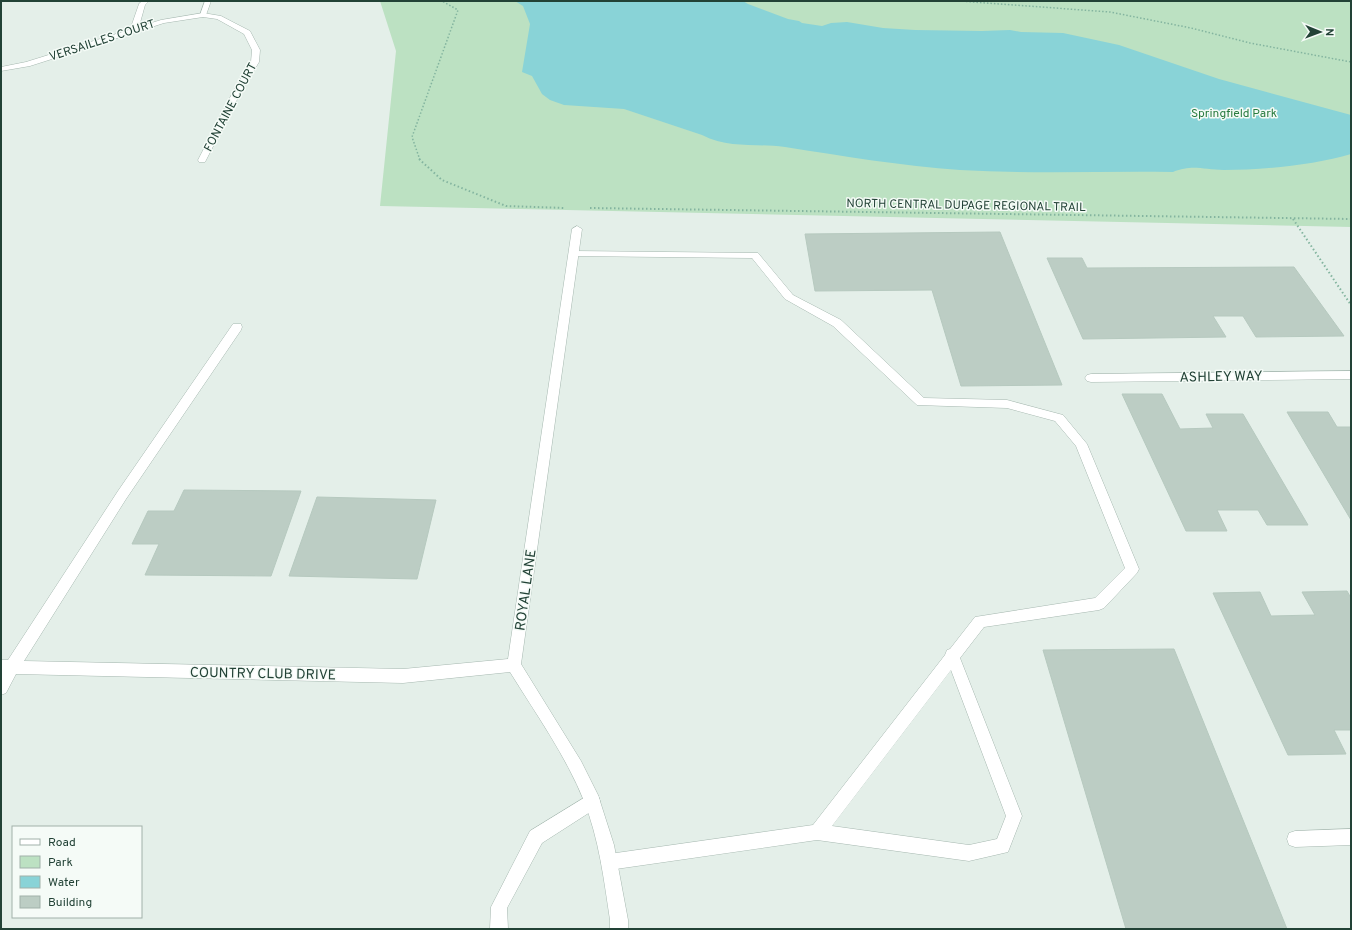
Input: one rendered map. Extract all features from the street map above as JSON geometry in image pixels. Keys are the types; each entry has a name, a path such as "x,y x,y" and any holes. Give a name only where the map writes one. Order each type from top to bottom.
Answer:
{"street":[{"path":"134,30 142,4 146,1"},
{"path":"203,15 208,1"},
{"name":"VERSAILLES COURT","path":"1,68 27,64 163,21 203,15"},
{"name":"FONTAINE COURT","path":"202,160 238,90 255,62 256,50 246,33 219,17 203,15"},
{"name":"ROYAL LANE","path":"514,665 577,229"},
{"path":"574,254 755,255 789,297 837,323 921,402 1006,404 1059,418 1081,444 1132,569 1100,604 980,621 952,655 817,832"},
{"path":"1,688 6,667 237,326"},
{"name":"ASHLEY WAY","path":"1091,378 1351,375"},
{"path":"609,862 817,832 969,853 1002,846 1014,816 952,655"},
{"path":"514,665 576,766 592,801 606,845 620,920 619,929"},
{"name":"COUNTRY CLUB DRIVE","path":"6,667 403,676 514,665"},
{"path":"499,929 499,907 536,837 592,801"},
{"path":"1296,838 1351,837"}],"path":[{"path":"442,1 458,10 412,137 420,160 442,180 506,206 565,208"},
{"path":"959,1 1110,12 1191,28 1250,43 1351,62"},
{"name":"NORTH CENTRAL DUPAGE REGIONAL TRAIL","path":"588,208 1351,219"},
{"path":"1292,218 1351,306"}],"green space":[{"name":"Springfield Park","path":"380,1 1351,1 1351,227 380,206 396,51"}],"water":[{"path":"515,1 743,1 788,19 822,26 831,23 847,22 883,28 915,30 1010,30 1021,32 1063,33 1119,45 1219,79 1351,115 1351,154 1305,164 1255,169 1224,170 1186,168 1173,172 1013,172 960,170 916,166 785,147 732,144 712,139 624,109 564,105 550,100 542,94 532,76 522,72 530,24 523,6"}],"building":[{"path":"1000,232 1062,385 961,386 932,290 815,291 805,234"},
{"path":"1047,258 1082,258 1087,268 1294,267 1344,336 1256,337 1243,316 1213,316 1226,337 1083,339"},
{"path":"1122,394 1162,394 1180,429 1213,428 1206,414 1243,414 1308,525 1267,525 1258,510 1217,510 1227,531 1186,531"},
{"path":"1287,412 1328,412 1337,427 1351,427 1351,520"},
{"path":"184,490 301,491 271,576 145,575 159,544 132,544 148,511 174,511"},
{"path":"317,497 436,500 417,579 289,576"},
{"path":"1347,591 1351,598 1351,730 1334,730 1346,754 1288,755 1213,593 1260,592 1271,616 1315,615 1302,592"},
{"path":"1174,649 1287,929 1126,929 1043,650"}]}
